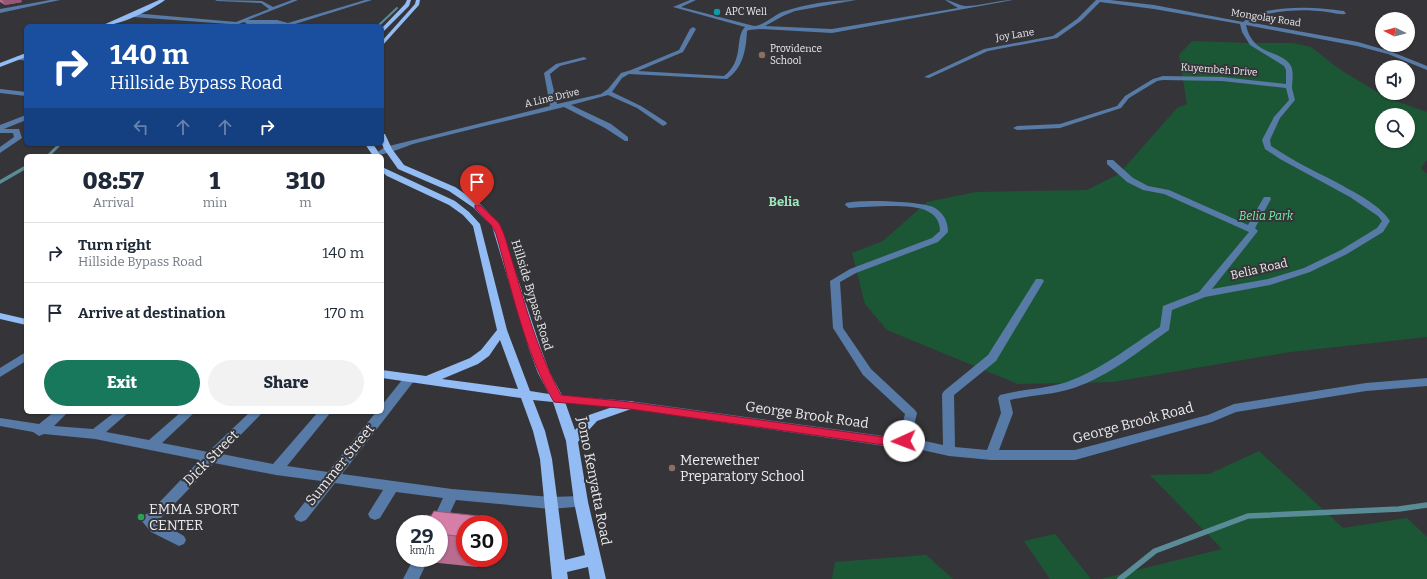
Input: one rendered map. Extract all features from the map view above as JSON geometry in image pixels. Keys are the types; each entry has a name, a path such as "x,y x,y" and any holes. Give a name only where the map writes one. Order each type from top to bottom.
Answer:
{"main road":[{"path":"110,24 133,16 163,0"},
{"path":"384,29 407,5 409,0"},
{"path":"384,42 417,4 418,0"},
{"path":"0,65 24,56"},
{"name":"Hillside Bypass Road","path":"384,140 388,149 401,167 452,189 477,206 496,225 537,355 544,373 558,399"},
{"path":"384,170 394,177 452,203 469,216 477,226 502,330 540,431 546,459 559,573 593,559"},
{"path":"0,316 24,322"},
{"path":"429,380 474,361 485,353 502,330"},
{"path":"384,374 526,393 558,399"},
{"name":"Jomo Kenyatta Road","path":"558,399 572,441 581,502 598,579"},
{"path":"572,441 593,418 630,405"}],"street":[{"path":"0,11 58,0"},
{"path":"217,0 262,2 272,9"},
{"path":"235,24 296,0"},
{"path":"295,24 370,0"},
{"path":"694,0 676,7 752,27 832,31 1012,0"},
{"path":"760,27 788,10 854,0"},
{"path":"947,0 963,8"},
{"name":"Mongolay Road","path":"1098,0 1154,7 1358,44 1390,53 1427,68"},
{"name":"Joy Lane","path":"927,77 986,50 1055,38 1079,20 1098,0"},
{"path":"1289,86 1289,65 1250,44 1243,24 1252,17 1265,12 1318,9 1344,13"},
{"path":"133,16 238,23 270,21 286,24"},
{"path":"628,72 725,78 730,75 742,50 744,30 752,27"},
{"path":"663,124 638,107 609,93 618,76 681,51 693,29"},
{"path":"18,58 24,59"},
{"path":"554,108 548,73 558,65 584,59"},
{"name":"Kuyembeh Drive","path":"1017,128 1060,126 1119,107 1127,98 1155,80 1163,78 1222,79 1289,86"},
{"name":"Belia Road","path":"991,455 1007,413 1004,398 1018,393 1070,385 1098,371 1165,328 1167,308 1204,294 1270,282 1307,270 1338,255 1380,230 1386,221 1382,214 1354,195 1283,157 1268,147 1266,140 1277,117 1292,100 1289,86"},
{"path":"0,91 24,94"},
{"name":"A Line Drive","path":"379,154 388,149 609,93"},
{"path":"566,105 608,126 625,139"},
{"path":"0,129 24,118"},
{"path":"0,129 16,131 18,138 0,151"},
{"path":"1110,162 1135,183 1146,188 1166,192 1254,231 1204,294"},
{"path":"1250,230 1267,199"},
{"path":"849,205 927,208 940,217 944,226 944,232 935,240 853,271 835,281 838,328 867,372 911,413 904,441"},
{"path":"949,451 948,394 992,358 1039,281"},
{"path":"0,373 24,357"},
{"name":"Summer Street","path":"384,410 410,378"},
{"name":"George Brook Road","path":"558,399 630,405 891,442 904,441 949,451 991,455 1075,455 1212,418 1234,408 1366,387 1427,382"},
{"path":"39,432 60,414"},
{"path":"95,434 120,414"},
{"path":"150,446 187,414"},
{"name":"Dick Street","path":"179,540 156,528 148,520 155,516 210,458 255,414"},
{"path":"276,470 323,414"},
{"name":"Summer Street","path":"301,516 330,477 381,414"},
{"path":"0,422 39,432 95,434 276,470 452,494 550,503 581,502"},
{"path":"375,514 393,486"},
{"path":"442,515 452,494"},
{"path":"411,579 417,567"}],"green space":[{"name":"Belia Park","path":"1192,41 1293,43 1311,47 1339,69 1375,91 1375,100 1393,100 1427,112 1427,160 1421,168 1427,174 1427,337 1290,352 1113,382 1018,384 887,330 865,304 852,253 883,241 927,202 976,192 1087,190 1119,174 1177,108 1187,104 1179,55"},
{"path":"1259,451 1343,528 1407,518 1427,537 1427,579 1101,579 1222,549 1150,475 1209,474"},
{"path":"1055,534 1091,579 1050,579 1024,541"},
{"path":"926,555 953,579 832,579 835,562"}],"building":[{"path":"434,511 469,515 456,515 456,536 448,535 448,515 432,515"}],"waterway":[{"path":"380,24 397,8"},
{"path":"50,154 58,146"},
{"path":"0,182 24,168"},
{"path":"1120,579 1155,551 1248,516 1399,509 1427,505"}],"place":[{"name":"APC Well","path":"717,12"},
{"name":"Providence School","path":"762,55"},
{"name":"Merewether Preparatory School","path":"672,468"},
{"name":"EMMA SPORT CENTER","path":"141,517"}],"district":[{"name":"Belia","path":"784,201"}],"route":[{"path":"477,206 496,225 500,234 505,256 535,349 544,373 558,399 630,405 891,442 904,441"}]}
